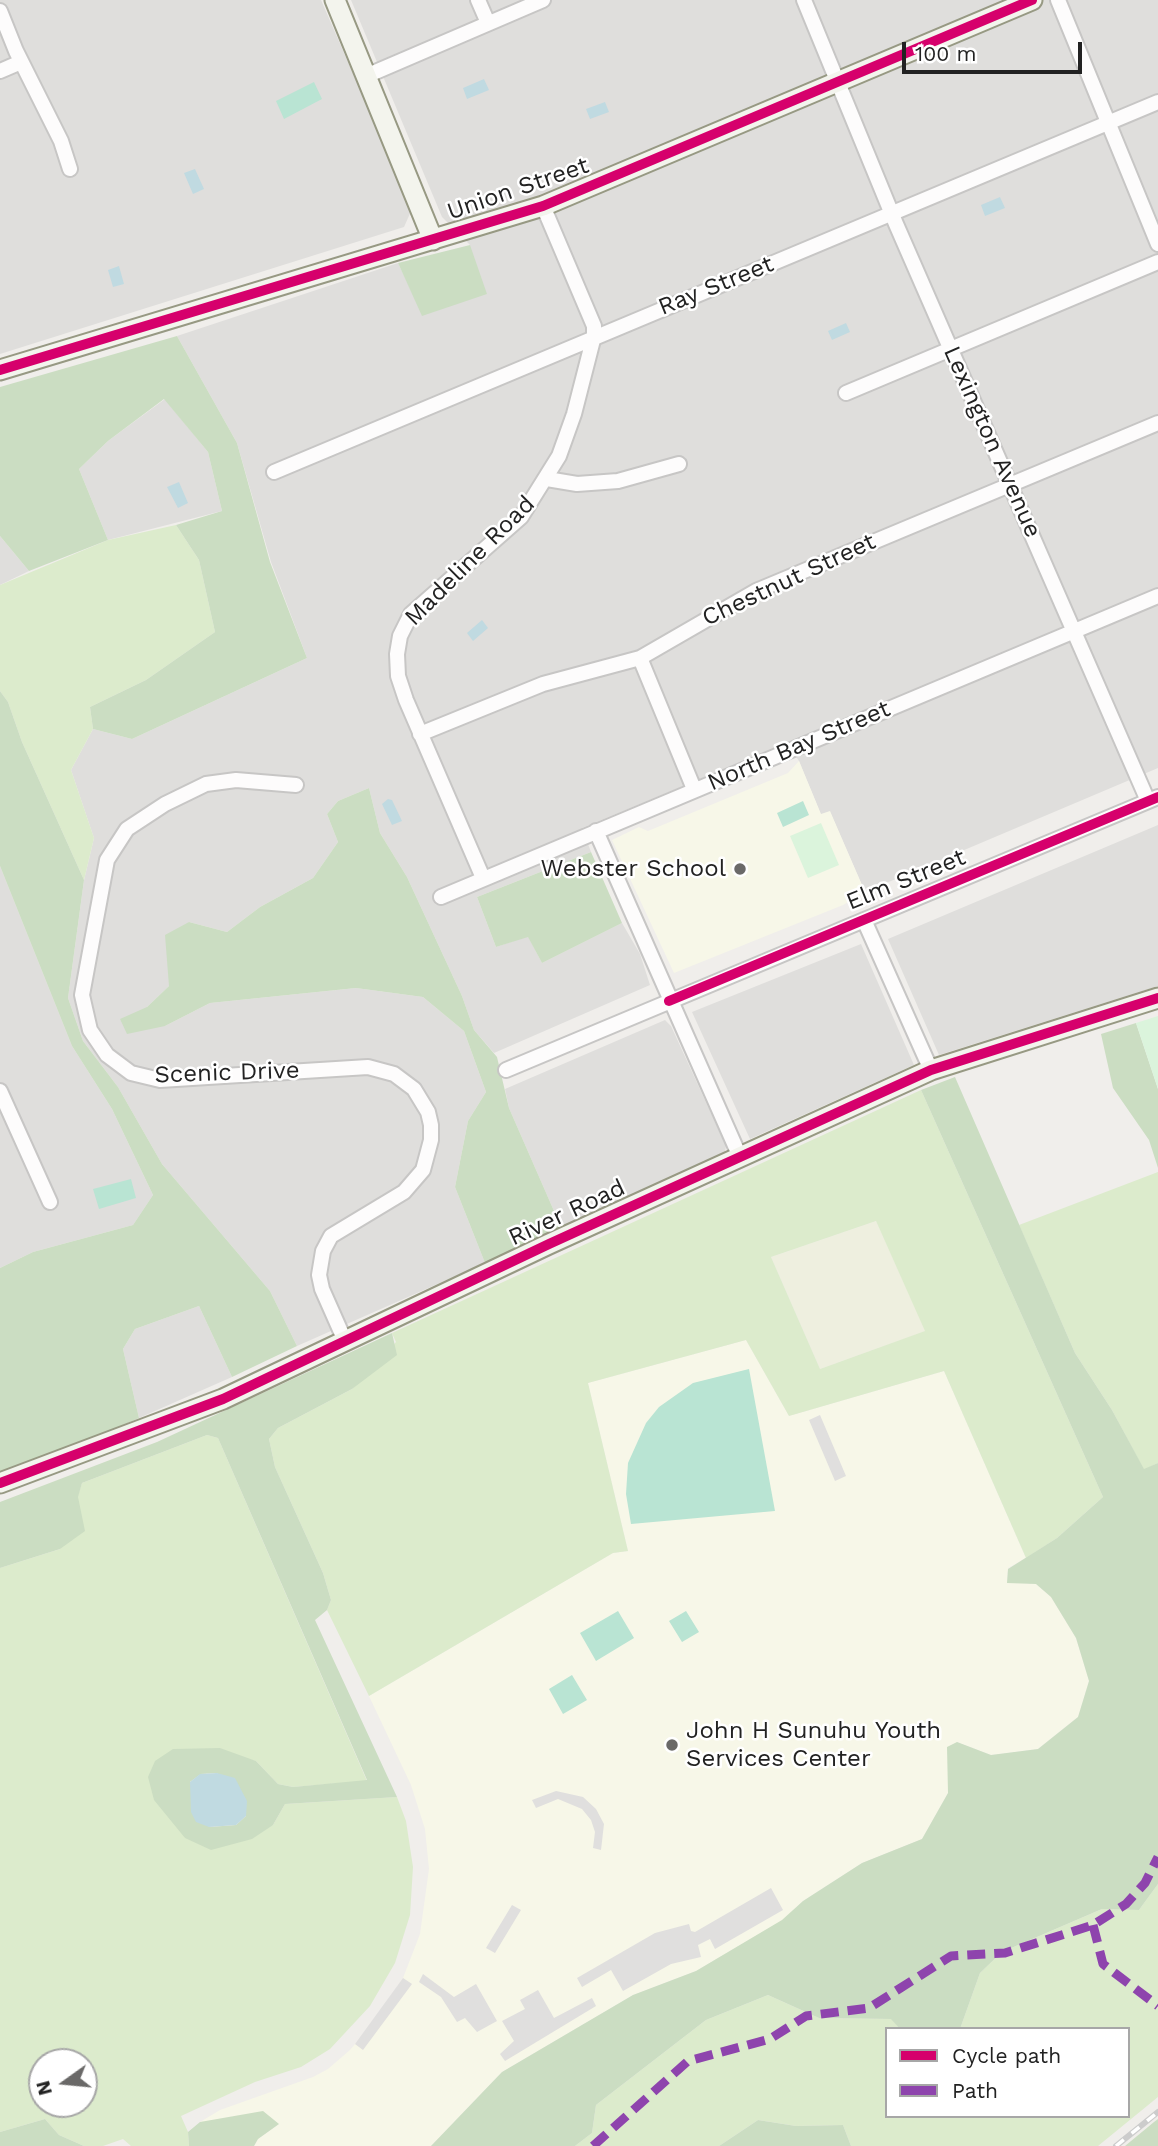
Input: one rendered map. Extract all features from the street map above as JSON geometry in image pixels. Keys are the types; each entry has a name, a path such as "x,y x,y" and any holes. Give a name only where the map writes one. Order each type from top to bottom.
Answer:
{"street":[{"path":"335,0 433,240"},
{"path":"478,0 488,23"},
{"path":"366,76 543,0"},
{"name":"Lexington Avenue","path":"804,0 892,213 1153,799"},
{"name":"Union Street","path":"0,370 543,206 1032,0"},
{"path":"1058,0 1158,244"},
{"path":"0,11 21,62 61,141 71,169"},
{"path":"0,71 21,62"},
{"name":"Ray Street","path":"274,472 1158,102"},
{"path":"543,206 591,317 594,336"},
{"path":"846,393 1158,262"},
{"name":"Madeline Road","path":"483,878 420,734 398,676 397,654 405,624 422,604 521,517 547,479 573,414 594,336"},
{"name":"Chestnut Street","path":"420,734 543,684 640,658 756,591 1158,423"},
{"path":"547,479 577,484 618,481 678,464"},
{"name":"North Bay Street","path":"440,897 1158,596"},
{"path":"640,658 694,789"},
{"name":"Scenic Drive","path":"296,785 236,780 206,784 165,804 127,829 107,860 82,995 90,1030 107,1055 131,1073 160,1080 368,1067 394,1074 414,1089 428,1112 431,1125 431,1140 423,1170 404,1192 331,1236 323,1251 319,1275 322,1289 345,1341"},
{"name":"Elm Street","path":"506,1069 1153,799"},
{"path":"596,831 740,1157"},
{"path":"864,920 931,1070"},
{"name":"River Road","path":"0,1483 223,1399 931,1070 1158,998"},
{"path":"0,1091 50,1202"}],"shaded area":[{"path":"0,0 321,0 412,209 404,227 0,354"},
{"path":"351,0 1158,0 1158,768 865,892 830,812 821,815 799,761 787,743 582,828 591,852 477,897 496,947 528,936 542,963 622,923 640,954 650,985 494,1053 474,1030 462,996 407,877 380,833 369,788 338,801 327,814 338,842 313,878 260,907 227,932 189,922 169,986 147,1007 165,1026 210,1003 356,988 423,997 464,1031 486,1092 468,1121 455,1187 485,1263 297,1346 270,1291 162,1164 118,1087 83,1041 68,998 84,880 94,838 71,770 93,729 132,739 307,658 271,562 237,443 177,336 398,263 423,315 470,245 442,217"},
{"path":"165,399 208,452 222,511 108,540 79,469 108,441"},
{"path":"0,536 29,571 0,585"},
{"name":"Webster School","path":"799,761 821,814 830,811 865,892 843,905 674,973 612,840 639,827 648,831 788,773"},
{"path":"1158,825 1158,986 939,1055 888,939"},
{"path":"0,866 72,1046 112,1109 153,1195 133,1225 33,1252 0,1268"},
{"path":"861,944 914,1065 750,1139 692,1012"},
{"path":"665,1020 671,1026 726,1146 725,1152 561,1227 509,1108 505,1089"},
{"path":"199,1306 232,1377 139,1418 123,1349 135,1329"},
{"name":"John H Sunuhu Youth Services Center","path":"746,1340 789,1416 944,1371 1026,1558 1008,1568 1007,1582 1036,1584 1051,1597 1076,1638 1089,1681 1078,1717 1038,1749 991,1755 957,1742 948,1793 922,1839 862,1863 803,1901 783,1920 696,1971 633,1995 502,2072 431,2146 254,2146 258,2139 279,2124 200,2122 220,2110 313,2077 328,2069 350,2050 372,2024 403,1978 420,1934 429,1869 425,1829 411,1785 369,1696 613,1553 628,1551 588,1383"},
{"path":"820,1415 846,1476 835,1481 809,1420"},
{"path":"556,1791 583,1797 596,1809 604,1824 601,1850 593,1848 595,1832 591,1820 582,1809 558,1799 536,1808 532,1800"},
{"path":"771,1888 783,1910 715,1949 710,1939 698,1945 701,1957 671,1964 623,1991 611,1970 582,1987 577,1978 655,1933 689,1924 691,1931 695,1932"},
{"path":"512,1905 521,1910 495,1953 486,1948"},
{"path":"423,1974 454,1997 476,1984 497,2021 477,2032 465,2018 457,2022 441,1997 419,1982"},
{"path":"403,1978 412,1984 363,2050 355,2044"},
{"path":"538,1990 554,2018 592,1998 596,2006 505,2061 500,2054 514,2041 502,2021 525,2009 520,2000"}],"green space":[{"path":"314,82 322,99 284,119 276,101"},
{"path":"470,245 487,294 422,316 398,263"},
{"path":"177,336 237,443 270,562 307,658 132,739 93,729 90,707 146,680 215,632 199,560 176,525 222,511 208,452 164,399 108,441 79,469 108,540 29,571 0,536 0,387"},
{"path":"176,525 199,560 215,632 146,680 90,707 93,729 71,770 94,838 84,880 22,742 8,702 0,691 0,585 108,540"},
{"path":"0,691 8,702 22,742 84,880 68,998 83,1041 118,1087 162,1164 270,1291 297,1346 232,1377 199,1306 135,1329 123,1349 139,1418 70,1448 0,1473 0,1268 33,1252 133,1225 153,1195 112,1109 72,1046 0,866"},
{"path":"369,788 380,833 407,877 462,996 474,1030 497,1057 509,1108 561,1227 485,1263 455,1187 468,1121 486,1092 464,1031 423,997 356,988 210,1003 165,1026 127,1034 120,1019 147,1007 169,986 165,935 189,922 227,932 260,907 313,878 338,842 327,814 338,801"},
{"path":"803,801 809,815 783,827 777,813"},
{"path":"821,823 839,865 808,878 790,836"},
{"path":"591,852 622,923 542,963 528,937 496,947 477,897"},
{"path":"1158,1016 1158,1089 1136,1023"},
{"path":"1136,1023 1158,1089 1158,1168 1149,1140 1113,1088 1101,1034"},
{"path":"955,1077 1075,1353 1112,1410 1144,1469 1158,1463 1158,1884 1139,1910 1102,1909 1002,1952 980,1973 961,2027 898,2027 891,2019 819,2018 768,1995 706,2020 596,2105 592,2133 575,2146 431,2146 502,2072 633,1995 696,1971 782,1920 803,1901 862,1863 922,1839 948,1793 947,1747 957,1742 991,1755 1038,1749 1078,1717 1089,1681 1076,1638 1051,1597 1036,1584 1007,1583 1008,1569 1057,1538 1103,1497 921,1090"},
{"path":"921,1090 1103,1497 1057,1538 1026,1558 944,1371 789,1416 746,1340 588,1383 628,1551 613,1553 369,1696 327,1610 331,1600 323,1573 275,1467 269,1439 278,1428 352,1389 396,1342 392,1333","holes":["876,1221 925,1331 820,1369 771,1257"]},
{"path":"1158,1172 1158,1463 1144,1470 1112,1410 1075,1353 1019,1225"},
{"path":"131,1179 136,1198 99,1209 93,1189"},
{"path":"876,1221 926,1331 820,1369 771,1257"},
{"path":"392,1333 397,1355 352,1389 278,1428 269,1439 275,1467 323,1573 331,1600 327,1610 315,1620 397,1797 285,1804 273,1825 252,1839 211,1850 185,1838 154,1800 148,1777 155,1761 173,1749 220,1748 256,1761 278,1784 293,1787 367,1780 218,1438 207,1435 82,1483 78,1497 85,1531 60,1549 0,1568 0,1502 157,1442","holes":["217,1773 246,1816 236,1825 209,1827 190,1782 201,1774"]},
{"path":"749,1369 775,1511 631,1524 626,1494 628,1463 646,1423 659,1407 693,1383"},
{"path":"207,1435 218,1438 367,1781 293,1787 278,1784 256,1761 174,1749 185,1838 273,1825 285,1804 397,1797 406,1821 413,1867 410,1915 395,1963 370,2006 330,2049 301,2067 255,2082 181,2116 188,2132 189,2146 131,2146 123,2139 103,2146 84,2146 59,2135 45,2119 0,2132 0,1568 60,1549 82,1483"},
{"path":"618,1611 634,1638 596,1661 580,1633"},
{"path":"686,1611 699,1632 682,1642 669,1621"},
{"path":"572,1675 587,1700 563,1714 549,1689"},
{"path":"1158,1884 1158,2097 1098,2146 851,2146 843,2125 796,2126 758,2120 719,2146 575,2146 592,2133 596,2105 706,2020 768,1995 819,2018 892,2019 898,2027 885,2027 885,2118 1130,2118 1130,2027 961,2027 980,1973 1002,1952 1102,1909 1139,1910"},
{"path":"263,2111 279,2124 258,2139 254,2146 189,2146 188,2132 200,2122"},
{"path":"45,2119 59,2135 84,2146 0,2146 0,2132"},
{"path":"1158,2119 1158,2146 1125,2146 1154,2122"},
{"path":"758,2120 796,2126 843,2125 851,2146 719,2146"}],"water":[{"path":"484,79 489,90 467,99 463,88"},
{"path":"605,102 609,112 590,119 586,109"},
{"path":"195,169 204,189 193,194 184,173"},
{"path":"1000,197 1005,208 985,216 981,205"},
{"path":"119,266 124,284 113,287 108,270"},
{"path":"846,323 850,332 832,340 828,331"},
{"path":"179,482 188,503 178,508 167,487"},
{"path":"482,620 488,628 473,641 467,633"},
{"path":"388,799 392,800 402,821 392,825 382,804"},
{"path":"217,1773 235,1778 247,1801 246,1816 236,1825 209,1827 196,1822 191,1812 190,1782 200,1774"}],"railway":[{"path":"1116,2146 1158,2112"}],"marked path":[{"path":"593,2146 688,2061 770,2039 806,2016 869,2008 951,1956 1005,1953 1093,1925 1126,1904 1145,1883 1158,1857"},
{"path":"1093,1925 1103,1964 1158,2006"}],"cycle path":[{"path":"0,370 543,206 1032,0"},
{"path":"669,1001 1158,797"},
{"path":"0,1483 223,1399 549,1244 931,1070 1158,998"}],"place":[{"name":"Webster School","path":"740,869"},
{"name":"John H Sunuhu Youth Services Center","path":"672,1745"}]}
